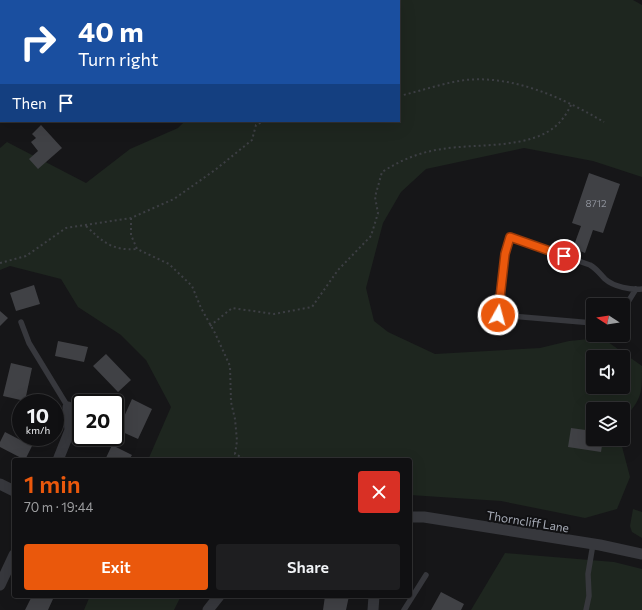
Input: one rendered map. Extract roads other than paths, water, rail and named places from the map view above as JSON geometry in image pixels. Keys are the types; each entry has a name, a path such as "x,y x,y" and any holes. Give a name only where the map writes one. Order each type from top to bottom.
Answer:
{"street":[{"path":"59,458 70,430 68,407"},
{"path":"0,484 12,490"},
{"name":"Thorncliff Lane","path":"412,517 424,517 593,544 642,554"},
{"path":"0,585 12,559"},
{"path":"208,610 217,598"},
{"path":"373,610 374,598"}],"lane":[{"path":"586,322 498,315 505,254 510,237 590,265 599,270 605,279 620,286 639,289 630,301"},
{"path":"21,322 29,343 68,407"},
{"path":"586,610 589,596 588,574 593,544"},
{"path":"412,592 426,575"},
{"path":"404,610 408,598"}]}
